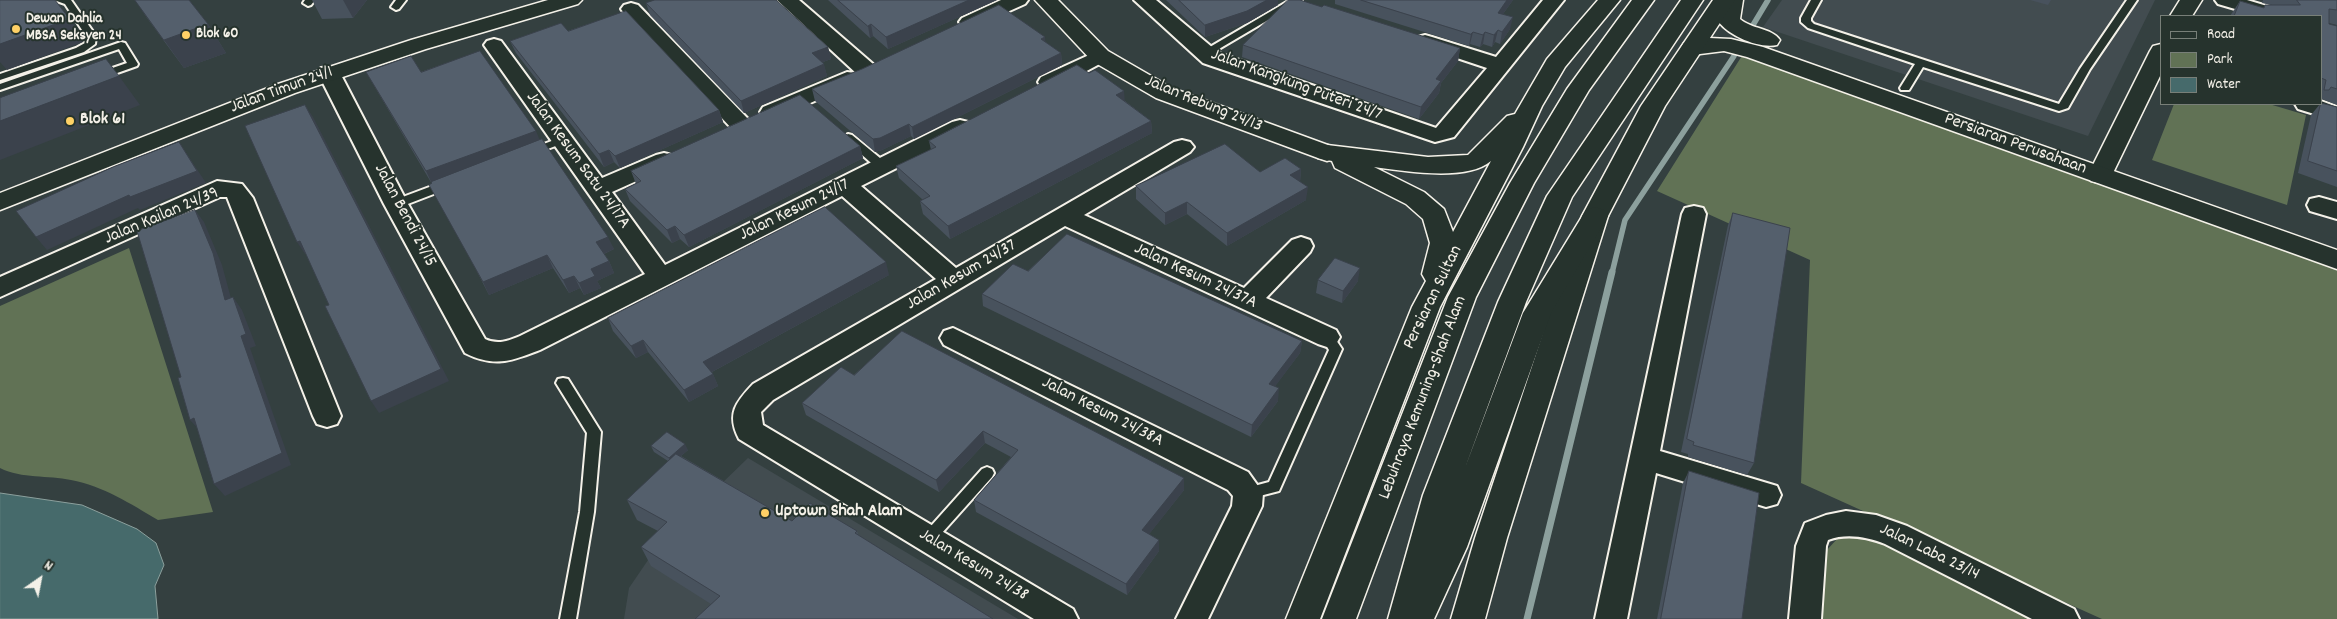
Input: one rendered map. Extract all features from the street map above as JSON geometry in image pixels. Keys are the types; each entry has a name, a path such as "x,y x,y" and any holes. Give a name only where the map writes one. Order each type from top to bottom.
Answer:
{"main road":[{"name":"Jalan Timun 24/1","path":"0,202 237,107 329,73 449,35 571,0"},
{"name":"Jalan Rebung 24/13","path":"1046,0 1100,56 1164,93 1327,153"},
{"name":"Persiaran Sultan","path":"1303,619 1426,307 1511,147 1530,106 1555,64 1610,0"},
{"path":"1405,619 1439,495 1512,302 1560,196 1692,0"},
{"path":"1417,619 1451,547 1537,313 1595,216 1653,106 1724,0"},
{"name":"Persiaran Perusahaan","path":"1732,0 1729,10 1729,21 1738,29 1905,88 2337,260"},
{"path":"2182,15 2190,0"},
{"name":"Lebuhraya Kemuning-Shah Alam","path":"1338,619 1462,297 1522,183 1578,89 1640,3"},
{"name":"Persiaran Perusahaan","path":"1692,48 1710,43 1724,43 1755,52 2103,167 2337,241"},
{"path":"2103,167 2160,55"},
{"path":"1327,153 1405,163 1446,165 1477,160 1530,106"},
{"path":"1327,153 1416,198 1435,215 1444,242 1426,307"},
{"path":"1468,619 1491,538 1595,216"}],"street":[{"path":"946,33 1018,0"},
{"name":"Jalan Kangkung Puteri 24/7","path":"1144,0 1203,54 1435,135"},
{"path":"2225,0 2277,15"},
{"path":"1435,135 1446,132 1548,1"},
{"path":"631,9 733,129 806,101 874,65 795,2"},
{"path":"1403,35 1499,65"},
{"name":"Jalan Kesum Satu 24/17A","path":"494,45 599,189 660,277"},
{"path":"1030,92 1100,56"},
{"name":"Jalan Bendi 24/15","path":"329,73 396,204 475,346 486,353"},
{"path":"2309,105 2337,114"},
{"name":"Jalan Kesum 24/17","path":"486,353 502,353 530,343 846,186 978,118"},
{"name":"Jalan Kesum 24/37","path":"747,410 763,392 1182,147"},
{"path":"599,189 679,153"},
{"path":"846,186 954,280"},
{"name":"Jalan Kailan 24/39","path":"1,285 217,189 234,190 241,198 327,416"},
{"path":"1611,619 1694,214"},
{"name":"Jalan Kesum 24/37A","path":"1064,216 1327,337"},
{"path":"1247,300 1301,246"},
{"name":"Jalan Kesum 24/38A","path":"952,338 1238,481 1248,494"},
{"name":"Jalan Kesum 24/38","path":"747,410 749,431 1062,619"},
{"path":"1644,457 1766,495"},
{"path":"1192,619 1247,506 1248,494"},
{"name":"Jalan Laba 23/14","path":"1805,619 1811,546 1816,532 1830,525 1852,522 1874,526 1896,535 2063,619"}],"lane":[{"path":"0,77 80,50 90,44 91,36 68,2 59,0"},
{"path":"1816,0 1806,18 1806,22 1811,26 2059,108 2064,106 2085,69 2132,0"},
{"path":"1203,54 1301,2"},
{"path":"0,87 121,45 133,64 88,80"},
{"path":"1905,88 1920,62"},
{"path":"838,129 882,166"},
{"path":"525,154 562,140"},
{"path":"396,204 461,179"},
{"path":"1248,494 1274,487 1336,350 1327,337"},
{"path":"563,383 594,432 587,512 568,619"},
{"path":"928,539 987,473"}],"shaded area":[{"path":"1782,0 2155,0 2088,136 1763,27"},
{"name":"Uptown Shah Alam","path":"748,458 1018,619 624,619 629,588 659,544"}],"green space":[{"path":"1750,43 2337,268 2337,619 2102,619 1801,483 1810,260 1657,191"},
{"path":"2174,105 2272,105 2306,115 2287,205 2152,160"},
{"path":"129,248 213,512 158,520 116,496 83,483 62,478 17,474 0,468 0,306"},
{"path":"1863,536 1894,546 2038,619 1822,619 1826,551 1837,539"}],"water":[{"path":"0,493 82,505 137,529 156,543 164,565 155,586 158,619 0,619"}],"building":[{"path":"0,0 55,0 68,17 67,20 0,44"},
{"path":"135,0 189,0 208,24 164,40"},
{"path":"655,0 776,0 828,47 812,53 824,64 741,101 646,3"},
{"path":"838,0 969,0 886,37 871,24 868,26"},
{"path":"1179,0 1267,0 1247,11 1205,25"},
{"path":"1288,0 1300,0 1322,7 1324,5 1460,48 1436,79 1441,81 1421,107 1243,45"},
{"path":"1361,0 1507,0 1498,13 1513,17 1502,32 1498,30 1494,35 1485,32 1483,35 1473,32 1471,34"},
{"path":"2297,0 2337,0 2337,10 2329,9 2329,24 2337,26 2337,89 2331,87 2329,90 2324,90 2326,80 2322,78 2322,15 2234,15 2240,1 2264,8 2265,5 2300,5"},
{"path":"999,5 1045,37 1041,39 1061,53 912,127 909,124 880,138 873,139 812,89 862,69"},
{"path":"626,11 719,110 615,156 609,150 599,154 510,41 561,23 568,31"},
{"path":"480,51 536,131 426,171 366,72 411,56 421,72"},
{"path":"106,59 119,76 0,121 0,98"},
{"path":"1077,65 1089,73 1095,70 1124,91 1116,95 1151,121 948,226 920,201 930,196 896,166 936,147 929,141"},
{"path":"800,95 860,146 684,235 675,226 667,230 625,189 641,181 631,171"},
{"path":"2322,103 2337,107 2337,171 2308,161 2321,105"},
{"path":"305,105 441,369 371,401 325,306 329,305 300,241 297,242 245,126"},
{"path":"542,139 608,237 596,242 609,261 591,269 595,276 579,283 574,276 563,280 547,255 483,282 429,185 431,182"},
{"path":"179,142 197,171 130,197 129,195 36,237 16,211 113,167"},
{"path":"1225,144 1260,172 1285,158 1301,169 1290,175 1308,187 1227,233 1187,202 1165,213 1136,186"},
{"path":"825,207 886,262 703,362 713,374 684,390 643,340 631,346 608,318"},
{"path":"195,210 213,253 225,300 233,297 246,334 241,336 282,453 214,484 194,418 190,420 178,378 181,377 137,231"},
{"path":"1733,213 1790,228 1754,463 1693,445 1694,442 1687,439"},
{"path":"1067,234 1302,341 1269,384 1279,388 1252,425 982,294 1013,264 1028,271"},
{"path":"1335,258 1360,268 1343,291 1318,280"},
{"path":"902,331 1184,478 1142,530 1159,540 1126,584 974,500 1018,450 983,431 936,480 802,403 841,367 854,375"},
{"path":"667,432 685,444 669,458 651,446"},
{"name":"Uptown Shah Alam","path":"676,454 792,521 810,503 857,531 855,533 993,619 695,619 720,596 641,547 667,522 627,500"},
{"path":"1689,471 1759,493 1742,619 1661,619"}],"waterway":[{"path":"1753,25 1768,0"},
{"path":"1612,273 1625,220 1734,56"},
{"path":"1527,619 1612,272"}],"place":[{"name":"Dewan Dahlia MBSA Seksyen 24","path":"16,29"},
{"name":"Blok 60","path":"186,35"},
{"name":"Blok 61","path":"70,121"},
{"name":"Uptown Shah Alam","path":"765,513"}]}
